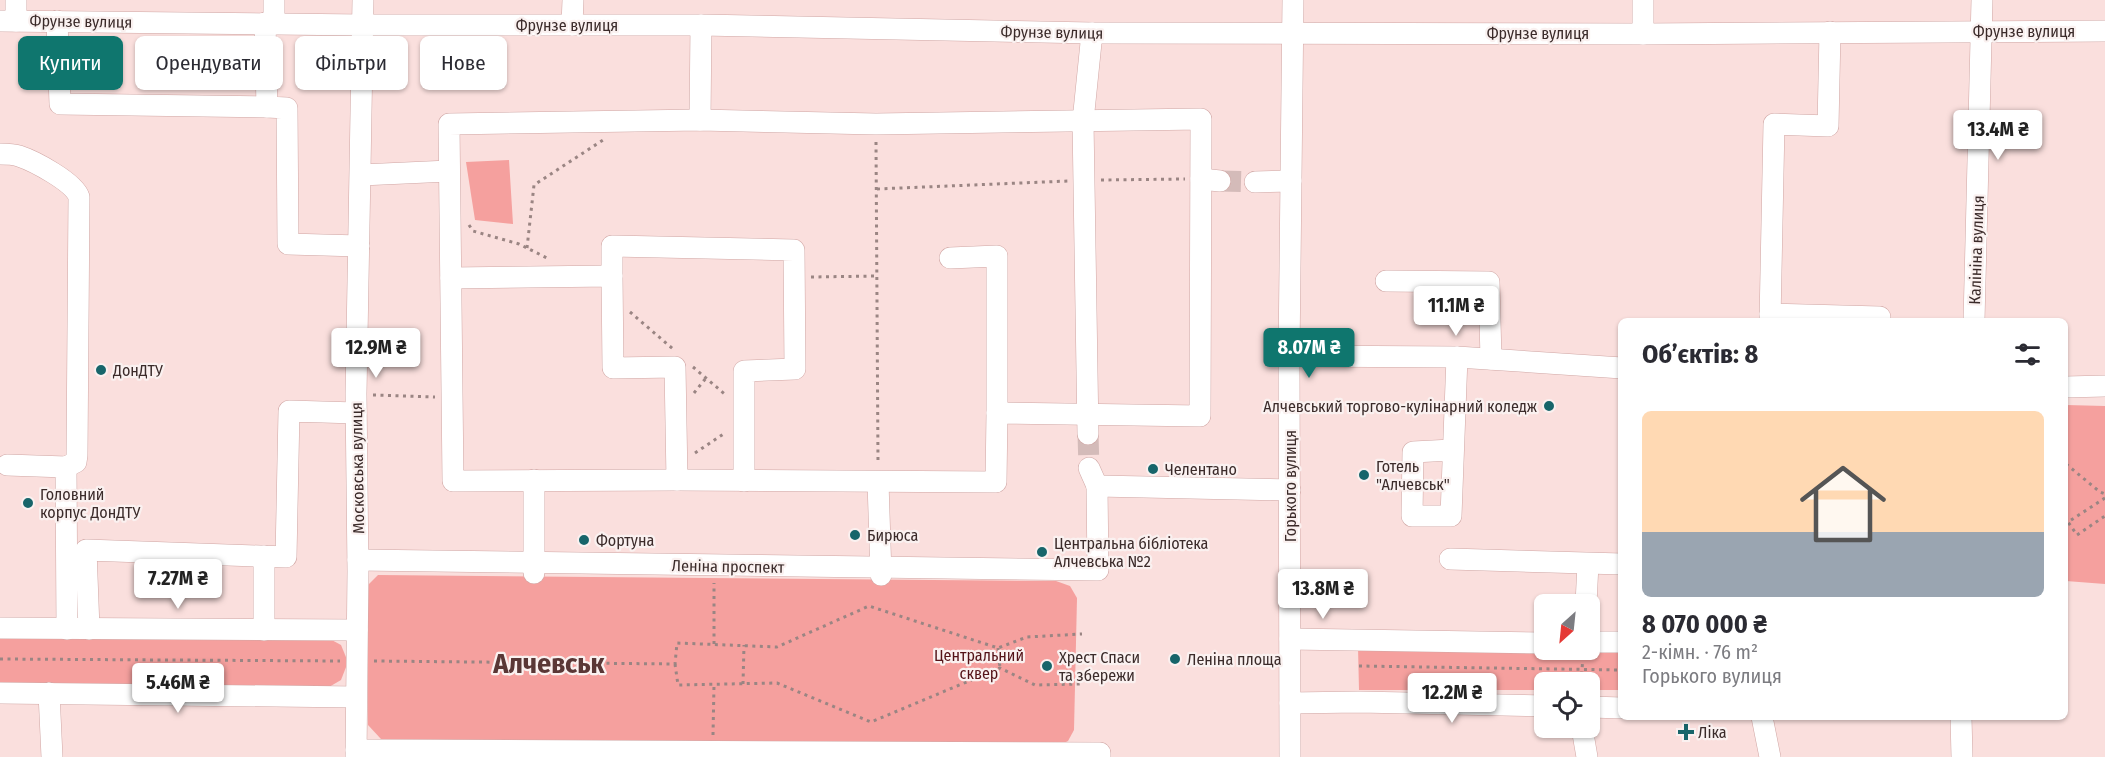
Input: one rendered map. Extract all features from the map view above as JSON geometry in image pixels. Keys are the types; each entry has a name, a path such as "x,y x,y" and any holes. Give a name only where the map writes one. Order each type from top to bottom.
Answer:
{"street":[{"path":"267,107 270,24 274,0"},
{"name":"Московська вулиця","path":"356,754 358,560 356,403 363,0"},
{"path":"572,25 573,0"},
{"name":"Горького вулиця","path":"1290,757 1289,356 1293,0"},
{"path":"1643,0 1643,34"},
{"name":"Калініна вулиця","path":"1974,318 1982,0"},
{"name":"Фрунзе вулиця","path":"11,14 57,21 363,25 701,25 1092,33 1643,34 2105,31"},
{"path":"57,21 60,104 287,108 288,244 359,246"},
{"path":"700,120 701,25"},
{"path":"1830,32 1828,126 1774,124 1770,317 1880,317"},
{"path":"1087,425 1083,121 1092,33"},
{"path":"950,258 997,256 996,482 744,481 677,472 453,482 449,124 700,120 876,124 1201,119 1210,180 1200,416 1087,425 997,413"},
{"path":"0,154 20,156 63,179 77,192 79,197 76,462 66,466 8,465"},
{"path":"361,175 449,171"},
{"path":"1255,182 1291,181"},
{"path":"677,472 675,368 613,368 612,246 794,250 795,369 744,371 744,481"},
{"path":"451,278 612,276"},
{"path":"1386,281 1489,282 1491,359"},
{"path":"1289,356 1457,357 1618,368"},
{"path":"1452,450 1457,357"},
{"path":"2068,387 2105,386"},
{"path":"89,629 86,550 286,557 289,411 356,403"},
{"path":"66,466 67,629"},
{"name":"Леніна проспект","path":"358,560 534,568 715,566 881,572 1098,570 1093,477 1290,490"},
{"path":"534,480 534,568"},
{"path":"878,482 881,572"},
{"path":"264,556 264,630"},
{"path":"1450,559 1618,564"},
{"path":"1586,594 1588,564"},
{"path":"0,628 357,630"},
{"path":"1290,639 1534,643"},
{"path":"1600,642 1618,642"},
{"path":"0,693 356,697"},
{"path":"49,693 51,757"},
{"path":"1290,703 1534,706"},
{"path":"1600,707 1618,708"},
{"path":"1763,720 1770,757"},
{"path":"1961,720 1962,757"},
{"path":"1584,738 1587,757"},
{"path":"356,754 713,752 1100,755"}],"path":[{"path":"527,248 534,185 632,121"},
{"path":"876,124 878,482"},
{"path":"877,189 1083,180 1210,180"},
{"path":"467,223 473,231 519,244 556,262"},
{"path":"794,277 878,276"},
{"path":"356,403 453,397"},
{"path":"677,472 733,429"},
{"path":"2068,466 2105,494"},
{"path":"2105,498 2068,522 2077,535 2105,516"},
{"path":"714,644 715,566"},
{"path":"1082,634 1027,638 998,648 869,606 777,646 677,643 675,663 678,685 777,683 871,722 1000,668 1035,685 1082,684"},
{"path":"743,684 744,645"},
{"path":"998,648 1000,668"},
{"path":"0,659 675,663"},
{"path":"1582,670 1583,660"},
{"path":"1359,666 1618,670"},
{"path":"713,752 714,684"}],"green space":[{"path":"509,160 513,224 475,220 466,162"},
{"path":"2068,405 2105,406 2105,584 2068,581"},
{"name":"Центральний сквер","path":"378,575 1056,581 1070,586 1077,598 1074,730 1068,741 1053,748 381,739 368,725 367,586"},
{"path":"0,636 328,638 341,645 348,662 341,680 329,687 0,684"},
{"path":"1358,647 1534,648 1534,660 1600,660 1600,649 1618,649 1618,690 1600,690 1600,672 1534,672 1534,690 1359,690"}],"tunnel":[{"path":"1220,181 1255,182"},
{"path":"1088,434 1089,468"}],"place":[{"name":"ДонДТУ","path":"101,370"},
{"name":"Алчевський торгово-кулінарний коледж","path":"1549,406"},
{"name":"Челентано","path":"1153,469"},
{"name":"Готель \"Алчевськ\"","path":"1364,475"},
{"name":"Головний корпус ДонДТУ","path":"28,503"},
{"name":"Бирюса","path":"855,535"},
{"name":"Фортуна","path":"584,540"},
{"name":"Центральна бібліотека Алчевська №2","path":"1042,552"},
{"name":"Леніна площа","path":"1175,659"},
{"name":"Хрест Спаси та збережи","path":"1047,666"},
{"name":"Ліка","path":"1686,732"}],"district":[{"name":"Алчевськ","path":"549,663"}]}
